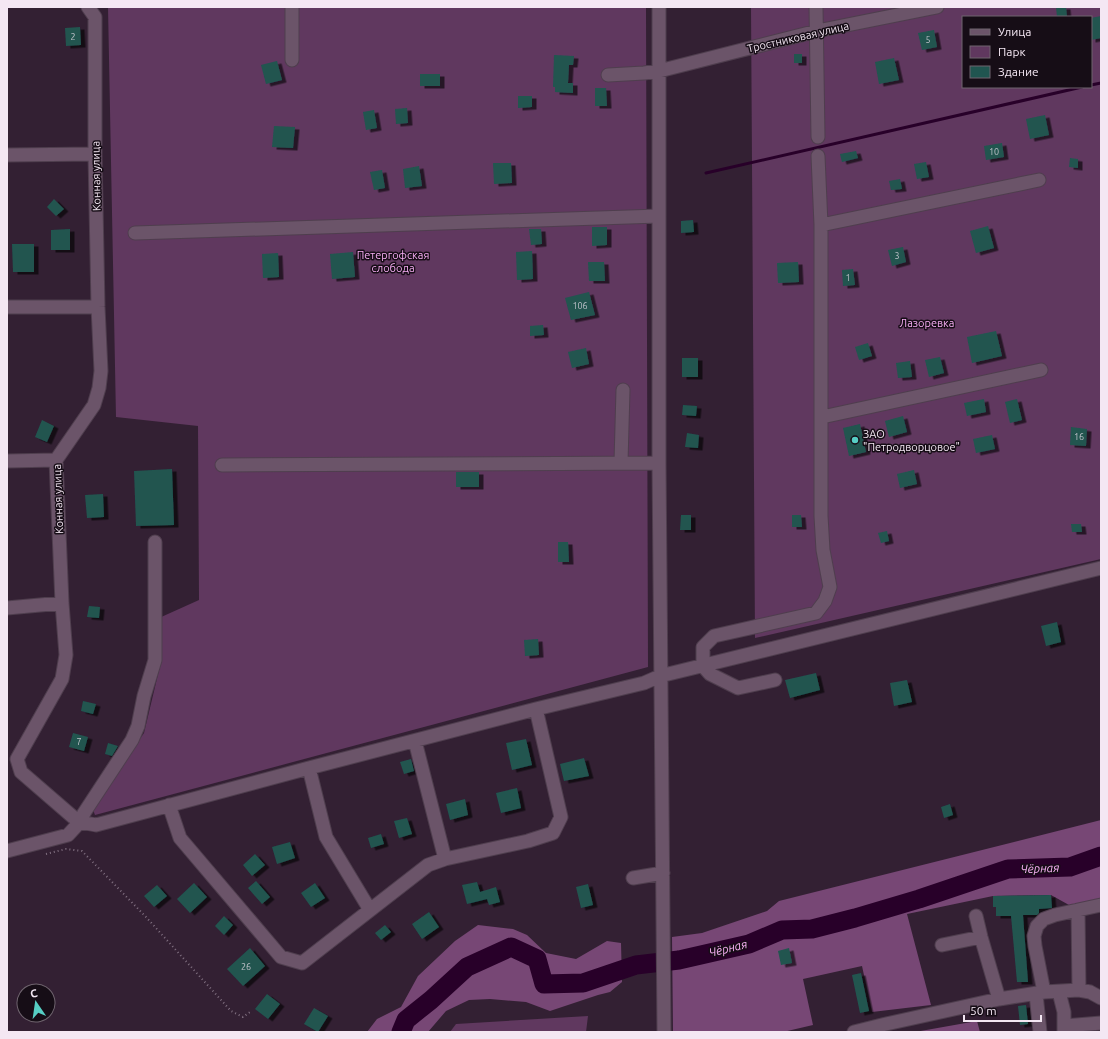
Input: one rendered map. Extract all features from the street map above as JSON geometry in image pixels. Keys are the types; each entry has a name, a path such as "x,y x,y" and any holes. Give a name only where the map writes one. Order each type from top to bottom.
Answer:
{"street":[{"name":"Конная улица","path":"80,822 21,772 12,760 62,679 66,655 62,603 56,460 94,405 99,388 101,371 98,307 95,154 95,17 88,7"},
{"path":"292,7 292,60"},
{"path":"659,7 660,676 664,1032"},
{"path":"816,7 818,137"},
{"name":"Тростниковая улица","path":"608,75 659,71 817,31 937,7"},
{"path":"7,155 95,154"},
{"path":"775,680 738,688 710,674 703,666 703,647 714,636 816,613 825,601 830,587 823,550 821,516 821,225 818,156"},
{"path":"821,225 1039,180"},
{"path":"135,232 659,216"},
{"path":"7,307 98,307"},
{"path":"822,417 1041,370"},
{"path":"621,462 623,390"},
{"path":"7,461 56,460"},
{"path":"222,465 659,463"},
{"path":"7,852 68,835 80,822 84,813 132,740 138,726 144,696 155,660 156,542"},
{"path":"80,822 96,825 415,740 644,683 660,676 1101,568"},
{"path":"7,608 62,603"},
{"path":"169,805 180,838 280,957 302,963 428,865 445,858 528,841 553,833 561,817 536,709"},
{"path":"415,740 445,858"},
{"path":"309,768 326,837 370,910"},
{"path":"633,878 663,873"},
{"path":"1040,1032 1040,993 1034,936 1037,926 1044,919 1055,915 1101,905"},
{"path":"1078,910 1078,990"},
{"path":"976,916 999,999"},
{"path":"942,945 981,937"},
{"path":"854,1032 999,999 1040,993 1078,990 1090,992 1101,998"},
{"path":"1059,992 1064,1012 1064,1029 1101,1023"}],"path":[{"path":"43,854 66,849 82,851 146,917 232,1011 243,1017 250,1012"}],"green space":[{"name":"Петергофская слобода","path":"108,7 646,7 648,667 95,815 92,807 144,733 160,666 159,618 199,600 198,426 116,417"},
{"name":"Лазоревка","path":"751,7 1101,7 1101,559 755,638"},
{"path":"588,1016 586,1032 450,1032 456,1024"}],"shaded area":[{"path":"1101,820 1101,905 1078,910 1051,895 993,896 907,914 931,1005 872,1012 862,966 803,979 813,1025 783,1032 673,1032 672,937 702,933 767,911 779,901"},
{"path":"478,925 513,929 527,935 546,953 576,959 607,941 621,943 622,982 610,992 550,1011 526,1002 490,999 469,1000 446,1011 428,1032 367,1032 377,1019 401,1007 418,976 455,941"},
{"path":"977,1021 980,1032 915,1032"}],"building":[{"path":"1056,7 1066,7 1067,16 1057,16"},
{"path":"1101,16 1101,38 1092,40 1092,18"},
{"path":"80,27 81,45 66,46 65,28"},
{"path":"934,30 937,47 922,50 918,33"},
{"path":"794,54 802,54 802,63 794,63"},
{"path":"554,55 574,56 573,65 569,65 568,83 573,83 573,93 555,92 555,87 553,87"},
{"path":"894,58 899,80 879,84 875,62"},
{"path":"277,61 282,80 266,84 261,65"},
{"path":"420,74 440,74 440,86 420,86"},
{"path":"595,88 606,88 607,106 595,106"},
{"path":"518,96 532,96 532,107 518,108"},
{"path":"407,108 408,123 396,124 395,109"},
{"path":"374,110 377,128 366,130 363,112"},
{"path":"1045,115 1049,135 1030,139 1026,119"},
{"path":"274,126 295,127 293,148 272,147"},
{"path":"1002,143 1004,157 986,160 984,146"},
{"path":"856,151 858,158 842,162 840,154"},
{"path":"1070,158 1078,159 1078,168 1069,167"},
{"path":"926,162 929,177 917,179 914,164"},
{"path":"493,163 511,163 512,183 494,184"},
{"path":"419,166 422,186 405,188 403,169"},
{"path":"382,170 385,188 374,190 370,172"},
{"path":"900,179 902,189 891,190 889,181"},
{"path":"54,199 64,209 56,216 47,207"},
{"path":"693,220 694,232 681,233 681,221"},
{"path":"988,226 994,248 976,253 970,231"},
{"path":"592,227 607,227 607,245 592,246"},
{"path":"70,229 70,250 51,250 51,230"},
{"path":"529,229 541,229 542,244 531,245"},
{"path":"12,244 34,244 34,272 13,272"},
{"path":"903,247 906,262 892,266 888,250"},
{"path":"532,251 533,279 517,280 516,252"},
{"path":"353,252 355,277 332,279 330,254"},
{"path":"278,253 279,277 263,278 262,254"},
{"path":"588,262 604,262 605,281 589,281"},
{"path":"798,262 799,282 778,283 777,263"},
{"path":"853,269 855,285 843,286 842,270"},
{"path":"589,292 595,315 571,320 565,298"},
{"path":"543,325 544,335 530,336 530,326"},
{"path":"996,331 1002,356 972,363 967,337"},
{"path":"868,343 872,356 859,360 855,347"},
{"path":"586,348 589,364 572,368 568,352"},
{"path":"940,357 944,373 929,377 925,360"},
{"path":"682,358 698,358 698,377 682,377"},
{"path":"910,361 912,377 898,378 896,363"},
{"path":"984,399 986,412 967,416 964,403"},
{"path":"1017,399 1022,420 1010,423 1005,402"},
{"path":"683,405 697,406 696,416 682,415"},
{"path":"903,416 907,432 889,437 885,421"},
{"path":"42,420 54,426 47,442 35,437"},
{"name":"ЗАО \"Петродворцовое\"","path":"860,424 866,452 849,456 843,428"},
{"path":"1071,427 1087,429 1086,446 1070,445"},
{"path":"687,433 699,435 698,448 685,447"},
{"path":"992,435 995,449 976,453 973,439"},
{"path":"172,469 174,525 136,526 134,471"},
{"path":"914,470 917,484 900,488 897,474"},
{"path":"456,472 479,472 479,487 456,487"},
{"path":"103,494 104,517 87,518 85,495"},
{"path":"681,515 691,515 691,530 680,530"},
{"path":"792,515 801,515 802,527 792,527"},
{"path":"1071,524 1081,524 1082,532 1072,532"},
{"path":"887,531 889,541 881,543 878,533"},
{"path":"558,542 568,542 569,562 558,562"},
{"path":"89,606 100,607 99,618 87,617"},
{"path":"1057,622 1061,642 1046,646 1041,626"},
{"path":"538,639 539,655 525,656 524,640"},
{"path":"816,673 820,690 790,698 785,680"},
{"path":"907,680 912,702 894,706 890,683"},
{"path":"83,701 96,704 93,714 81,711"},
{"path":"73,733 88,737 84,751 69,747"},
{"path":"526,739 532,765 512,770 506,743"},
{"path":"108,743 118,746 112,756 105,754"},
{"path":"584,758 589,776 564,781 560,764"},
{"path":"411,759 414,771 404,774 400,762"},
{"path":"517,788 521,808 501,813 496,793"},
{"path":"465,799 468,815 450,820 446,804"},
{"path":"950,804 953,815 944,818 941,807"},
{"path":"407,818 412,834 399,838 394,821"},
{"path":"381,834 384,844 371,848 368,838"},
{"path":"290,842 295,858 277,864 272,847"},
{"path":"255,854 265,865 252,876 243,865"},
{"path":"256,881 270,897 262,904 248,888"},
{"path":"477,882 480,892 496,887 500,902 489,905 487,899 467,904 462,885"},
{"path":"194,883 207,897 190,913 177,899"},
{"path":"315,883 325,898 311,907 301,893"},
{"path":"588,884 593,905 581,908 576,887"},
{"path":"157,885 167,896 154,907 144,896"},
{"path":"1051,895 1052,908 1039,909 1039,913 1037,915 1023,915 1028,982 1017,982 1011,916 996,916 996,907 993,907 993,896"},
{"path":"429,912 439,927 422,939 412,924"},
{"path":"224,916 233,925 224,935 215,926"},
{"path":"385,925 391,932 381,940 375,933"},
{"path":"250,948 265,966 243,986 227,969"},
{"path":"789,948 792,963 781,965 778,951"},
{"path":"861,973 869,1011 860,1013 852,975"},
{"path":"267,994 280,1004 268,1019 255,1009"},
{"path":"1026,1005 1028,1024 1020,1025 1018,1006"},
{"path":"314,1008 328,1016 318,1032 304,1024"}],"waterway":[{"path":"1092,85 1101,83"},
{"path":"706,173 1078,88"},
{"name":"Чёрная","path":"401,1032 406,1020 431,1000 467,967 511,947 537,959 544,984 583,983 636,965 679,960 749,944 782,930 812,929 855,918 919,899 1008,869 1070,867 1101,856"}],"place":[{"name":"ЗАО \"Петродворцовое\"","path":"855,440"}]}
